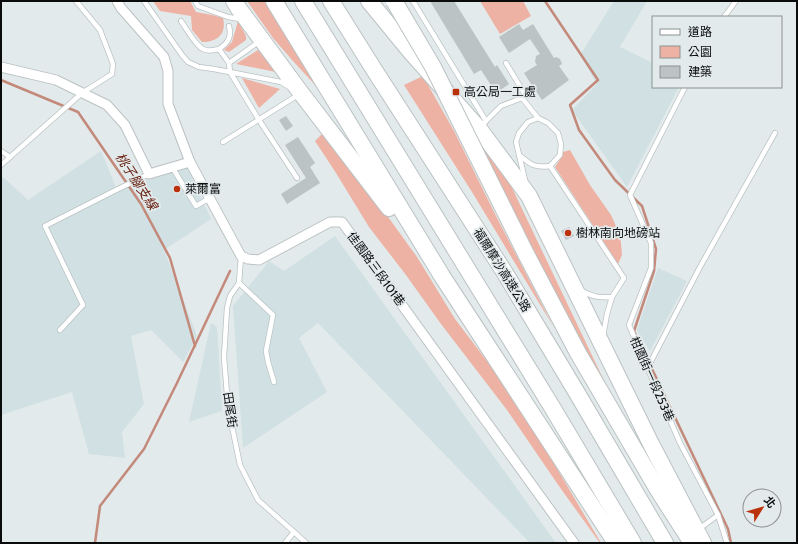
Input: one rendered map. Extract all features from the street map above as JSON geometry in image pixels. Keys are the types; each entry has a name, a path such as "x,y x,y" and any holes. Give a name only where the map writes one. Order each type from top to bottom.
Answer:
{"highway":[{"path":"234,1 302,93 442,276"},
{"path":"274,1 442,276 616,543"},
{"path":"303,1 552,407 633,543"},
{"name":"福爾摩沙高速公路","path":"332,1 373,68 505,274 665,543"},
{"path":"369,1 410,51 483,125 529,196 654,450 703,543"},
{"path":"394,1 433,67 526,254 578,353 658,490 692,543"}],"street":[{"path":"117,1 121,8 164,57 168,71 168,104 190,162 241,256"},
{"path":"1,67 56,80 107,105 125,125 149,174 190,162"},
{"name":"佳園路三段101巷","path":"241,256 248,259 259,260 330,222 342,222 574,543"}],"lane":[{"path":"1,165 82,93 112,74 112,64 100,30 76,1"},
{"path":"144,1 188,62 198,67 281,82 302,93"},
{"path":"195,1 198,6 228,17 247,20"},
{"path":"413,1 483,125 501,106 522,98"},
{"path":"725,16 736,1"},
{"path":"391,20 410,51"},
{"path":"181,21 195,42 202,49 211,51 219,49 226,44 230,38 229,26"},
{"path":"229,63 262,40"},
{"path":"219,49 229,63 230,72 258,120 297,178"},
{"path":"506,63 524,93 522,98"},
{"name":"柑園街一段253巷","path":"684,88 630,195 651,243 652,268 628,325 680,443 718,515 728,543"},
{"path":"224,142 302,93"},
{"path":"519,155 530,164 541,167 550,166 560,155 561,144 558,133 548,123 538,118 522,98"},
{"path":"529,196 516,142 519,133 528,122 538,118"},
{"path":"648,368 700,267 775,133"},
{"path":"1,151 10,157"},
{"path":"550,166 624,278 612,297 607,314 602,344"},
{"path":"172,167 196,206 210,198"},
{"path":"60,330 83,305 46,226 149,174"},
{"name":"田尾街","path":"241,256 239,283 230,296 227,308 224,357 228,407 240,465 258,500 306,543"},
{"path":"239,283 273,315 266,352 274,382"},
{"path":"574,287 592,296 601,298 612,297"},
{"path":"703,526 718,515"},
{"path":"285,543 294,532"}],"shaded area":[{"path":"614,1 647,1 620,47 652,63 652,88 678,88 627,187 572,110 597,84 580,55"},
{"path":"101,151 117,190 187,167 211,219 164,250 197,336 183,362 151,330 131,336 144,404 122,432 125,458 89,454 72,392 1,415 1,178 3,177 28,200"},
{"path":"335,236 556,543 530,543 318,323 299,338 327,392 243,448 233,306 269,261 284,271"},
{"path":"658,268 687,281 650,351 637,330"},
{"path":"211,323 217,327 222,411 189,422"}],"green space":[{"path":"153,1 190,1 196,12 223,18 224,28 222,33 216,39 202,42 192,30 191,16 160,11"},
{"path":"247,1 265,1 295,47 316,86 273,38"},
{"path":"480,1 523,1 531,16 500,34"},
{"path":"238,21 246,36 246,40 229,52 224,50 232,42"},
{"path":"258,50 276,72 236,64"},
{"path":"423,76 454,131 553,326 472,192 404,85"},
{"path":"242,78 280,89 259,108"},
{"path":"469,127 503,169 609,391 576,340"},
{"path":"322,134 339,153 417,257 455,319 493,369 537,435 601,543 561,489 507,410 369,227 315,141"},
{"path":"570,150 590,185 611,215 619,233 622,255 618,264 555,167 563,152"}],"building":[{"path":"430,1 454,1 495,67 497,65 509,84 496,93 481,70 474,74"},
{"path":"519,24 523,30 533,24 554,58 556,57 560,59 562,64 559,66 569,80 542,100 524,73 537,65 535,62 536,56 540,54 530,39 509,53 499,37"},
{"path":"286,116 293,126 286,131 279,120"},
{"path":"298,137 315,163 310,167 320,183 287,204 281,194 306,178 285,145"},
{"name":"樹林南向地磅站","path":"569,227 574,236 566,240 561,231"}],"waterway":[{"path":"545,1 598,80 570,105 579,130 615,180 642,206 656,249 654,271 634,331 728,529 731,543"},
{"name":"桃子腳支線","path":"1,80 78,112 141,204 170,258 195,346"},
{"path":"95,543 100,506 144,449 230,271"}],"place":[{"name":"高公局一工處","path":"456,92"},
{"name":"萊爾富","path":"177,189"},
{"name":"樹林南向地磅站","path":"568,233"}]}
